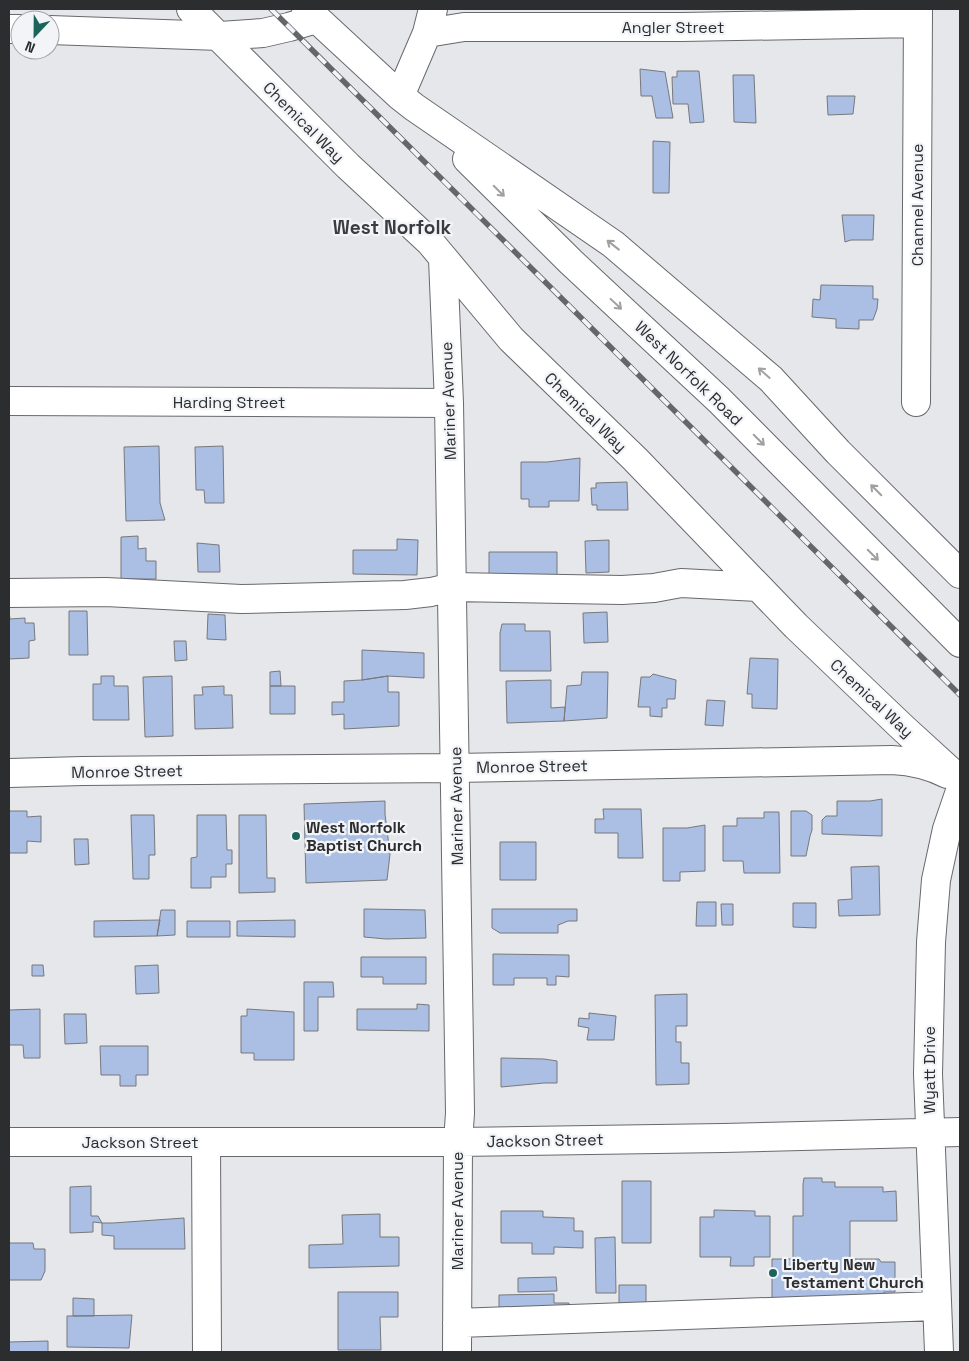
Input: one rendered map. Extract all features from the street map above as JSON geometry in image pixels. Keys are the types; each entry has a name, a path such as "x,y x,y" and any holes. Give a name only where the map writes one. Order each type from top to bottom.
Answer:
{"street":[{"name":"Chemical Way","path":"191,9 348,166 430,242 443,260 511,339 635,459 803,633 960,780"},
{"path":"60,30 220,36 263,33 289,27 311,14"},
{"name":"West Norfolk Road","path":"311,14 407,102 572,262 719,400 960,643"},
{"name":"Angler Street","path":"430,21 464,27 682,27 918,16"},
{"name":"Channel Avenue","path":"916,402 918,16"},
{"path":"407,102 430,21"},
{"name":"West Norfolk Road","path":"407,102 621,250 771,379 838,452 960,574"},
{"name":"Mariner Avenue","path":"443,260 449,403 460,1113 458,1142 457,1352"},
{"name":"Harding Street","path":"9,401 449,403"},
{"path":"9,593 106,592 241,599 405,595 452,587 622,590 654,588 681,583 758,586"},
{"name":"Monroe Street","path":"9,774 83,771 455,768 892,760 910,761 937,768 960,780"},
{"name":"Wyatt Drive","path":"939,1352 929,1133 928,1074 931,942 936,880 947,830 960,791"},
{"name":"Jackson Street","path":"9,1142 458,1142 960,1132"},
{"path":"206,1142 207,1352"},
{"path":"457,1323 937,1306"}],"building":[{"path":"640,69 665,72 673,118 656,118 652,96 641,96"},
{"path":"677,71 699,71 704,122 690,123 688,104 673,104 672,77 677,77"},
{"path":"733,75 754,75 756,123 734,122"},
{"path":"827,96 855,96 853,114 828,115"},
{"path":"653,141 670,142 669,193 653,193"},
{"path":"842,215 874,215 873,240 851,240 845,242"},
{"path":"821,285 873,286 873,299 878,299 873,320 859,320 859,329 836,328 836,319 812,317 813,299 820,300"},
{"path":"159,446 160,503 165,520 126,521 124,447"},
{"path":"223,446 224,503 205,503 204,490 196,490 195,447"},
{"path":"580,458 579,501 549,501 549,507 529,507 529,499 521,499 521,462 547,462"},
{"path":"627,482 628,510 597,510 597,505 592,505 591,488 596,488 596,483"},
{"path":"138,536 138,549 146,548 146,561 156,561 156,579 121,579 121,537"},
{"path":"397,539 418,540 417,575 353,574 353,550 397,550"},
{"path":"609,540 609,572 586,573 585,541"},
{"path":"197,543 219,545 220,572 198,572"},
{"path":"489,552 557,552 557,576 489,577"},
{"path":"9,611 10,619 25,618 25,623 34,623 35,640 29,641 29,658 9,659"},
{"path":"69,611 87,611 88,655 69,655"},
{"path":"607,612 608,642 584,643 583,613"},
{"path":"208,614 225,615 226,640 207,639"},
{"path":"502,624 525,624 525,631 550,631 551,671 500,671 500,633"},
{"path":"174,641 186,641 187,660 175,661"},
{"path":"362,650 424,653 424,678 388,676 362,680"},
{"path":"750,658 778,659 777,709 752,708 752,694 747,694"},
{"path":"280,671 281,686 270,686 270,672"},
{"path":"582,672 608,672 607,718 564,721 567,686 581,685"},
{"path":"653,674 676,680 675,699 667,699 667,708 662,708 662,717 650,716 650,707 638,707 641,677 650,677"},
{"path":"101,676 114,676 114,686 128,686 129,720 93,720 93,684 101,684"},
{"path":"172,676 173,736 145,737 143,677"},
{"path":"388,676 388,692 399,692 399,726 344,729 344,714 332,715 332,702 344,702 344,681"},
{"path":"551,680 551,708 565,707 564,721 507,723 506,681"},
{"path":"224,686 224,695 232,695 233,728 195,729 194,695 203,695 202,687"},
{"path":"270,686 295,686 295,714 270,714"},
{"path":"707,700 725,701 723,726 705,725"},
{"path":"882,799 882,836 822,834 822,820 826,816 837,816 837,801"},
{"path":"385,801 390,854 387,880 306,883 304,804"},
{"path":"603,809 641,809 643,858 618,858 618,833 595,833 595,819 604,819"},
{"path":"9,811 27,811 27,817 41,816 41,842 27,841 27,853 9,853"},
{"path":"791,811 806,811 812,815 812,830 806,856 791,856"},
{"path":"764,812 779,812 780,873 744,873 743,861 723,861 723,826 737,826 737,818 764,818"},
{"path":"131,815 154,815 155,855 149,855 149,879 133,879"},
{"path":"197,815 226,815 227,850 232,850 232,864 226,864 226,877 211,877 211,888 191,888 191,858 197,857"},
{"path":"239,815 266,815 267,878 275,878 275,892 239,893"},
{"path":"705,825 705,871 680,872 680,881 663,881 663,828 687,828"},
{"path":"74,839 88,839 89,864 75,865"},
{"path":"500,842 536,842 536,880 500,880"},
{"path":"879,866 880,915 839,916 838,900 852,899 851,867"},
{"path":"697,902 716,902 716,926 696,926"},
{"path":"793,903 816,903 816,928 793,927"},
{"path":"721,904 733,904 733,925 722,925"},
{"path":"364,909 425,910 426,938 386,939 364,937"},
{"path":"492,909 577,909 577,921 568,921 558,925 558,933 500,933 492,928"},
{"path":"161,910 175,910 175,935 157,936"},
{"path":"160,920 157,936 94,937 94,921"},
{"path":"295,920 295,937 237,936 237,921"},
{"path":"187,921 230,921 230,937 187,937"},
{"path":"493,954 569,955 569,977 556,976 556,985 547,985 547,978 514,978 514,985 493,985"},
{"path":"361,957 426,957 426,984 383,984 383,977 361,977"},
{"path":"32,965 43,965 44,976 32,976"},
{"path":"158,965 159,993 136,994 135,966"},
{"path":"304,982 333,982 334,997 318,997 318,1031 304,1031"},
{"path":"687,994 687,1026 676,1026 676,1042 681,1042 681,1063 689,1063 689,1084 656,1085 655,995"},
{"path":"417,1004 429,1005 429,1031 357,1030 357,1009 417,1009"},
{"path":"40,1009 40,1058 24,1058 23,1045 9,1045 9,1010"},
{"path":"247,1009 294,1012 294,1060 254,1060 254,1053 241,1053 241,1016 247,1016"},
{"path":"589,1013 616,1016 614,1040 587,1040 589,1028 578,1026 579,1018 589,1019"},
{"path":"64,1014 86,1014 87,1043 65,1044"},
{"path":"100,1046 148,1046 148,1075 136,1075 136,1086 120,1086 120,1075 101,1075"},
{"path":"501,1058 557,1061 557,1083 501,1087"},
{"path":"804,1178 822,1178 822,1182 835,1182 835,1187 883,1187 883,1192 896,1191 897,1221 850,1221 850,1259 879,1259 881,1262 895,1262 895,1292 884,1292 884,1298 772,1298 772,1259 793,1259 793,1216 803,1216"},
{"path":"622,1181 651,1181 651,1243 622,1243"},
{"path":"91,1186 91,1216 98,1216 102,1223 93,1222 93,1232 70,1233 70,1187"},
{"path":"714,1210 755,1211 755,1216 770,1216 770,1257 754,1257 754,1266 730,1266 731,1257 700,1257 700,1217 714,1217"},
{"path":"501,1211 543,1211 543,1217 574,1218 574,1231 583,1231 583,1248 554,1247 554,1254 532,1254 532,1243 501,1243"},
{"path":"380,1214 380,1237 399,1237 399,1266 309,1268 309,1245 343,1244 342,1215"},
{"path":"184,1218 185,1249 114,1249 114,1236 102,1235 102,1223"},
{"path":"615,1237 616,1293 596,1293 595,1238"},
{"path":"9,1243 33,1243 34,1249 45,1249 45,1271 41,1280 9,1280"},
{"path":"556,1277 557,1291 518,1292 518,1278"},
{"path":"619,1285 646,1285 646,1309 619,1310"},
{"path":"338,1292 398,1292 398,1317 380,1317 381,1350 338,1350"},
{"path":"554,1294 554,1303 569,1303 569,1316 499,1310 499,1295"},
{"path":"73,1298 94,1299 94,1316 73,1316"},
{"path":"132,1315 129,1348 67,1347 67,1316"},
{"path":"48,1341 48,1352 9,1352 9,1342"}],"railway":[{"path":"271,9 960,695"}],"place":[{"name":"West Norfolk Baptist Church","path":"296,836"},
{"name":"Liberty New Testament Church","path":"773,1273"}],"district":[{"name":"West Norfolk","path":"392,227"}]}
